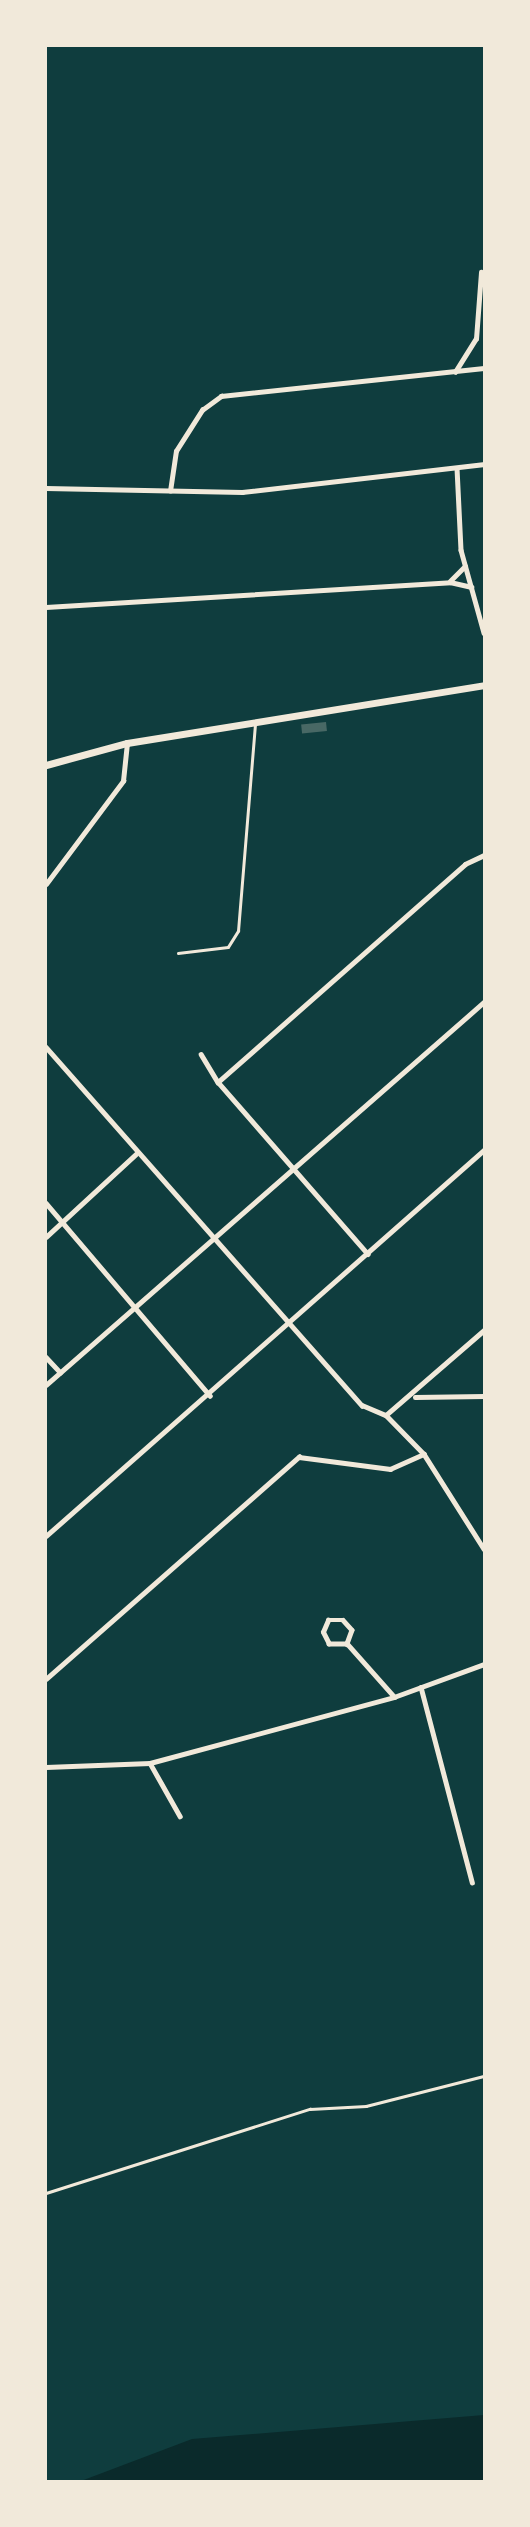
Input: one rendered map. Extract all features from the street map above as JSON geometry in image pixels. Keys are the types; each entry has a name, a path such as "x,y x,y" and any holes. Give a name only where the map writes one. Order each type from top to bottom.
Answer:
{"main road":[{"path":"46,765 127,743 485,685"}],"street":[{"path":"454,372 476,339 481,272"},
{"path":"170,491 176,451 202,410 221,396 485,368"},
{"path":"46,488 242,492 485,464"},
{"path":"457,468 465,566 485,633"},
{"path":"450,582 465,566"},
{"path":"46,607 450,582 471,587"},
{"path":"46,884 123,781 127,743"},
{"path":"218,1082 465,864 485,855"},
{"path":"46,1385 136,1303 485,1002"},
{"path":"46,1047 136,1154 362,1405 386,1415 424,1454 485,1549"},
{"path":"201,1054 218,1082 369,1254"},
{"path":"46,1536 210,1396 485,1150"},
{"path":"46,1237 136,1154"},
{"path":"46,1203 136,1303 210,1396"},
{"path":"386,1415 415,1397 485,1329"},
{"path":"46,1357 60,1371"},
{"path":"415,1397 485,1396"},
{"path":"46,1679 299,1457 390,1469 424,1454"},
{"path":"347,1644 352,1630 343,1620 328,1620 323,1632 329,1644 347,1644 394,1697"},
{"path":"46,1766 150,1763 394,1697 485,1664"},
{"path":"421,1687 472,1882"},
{"path":"150,1763 180,1816"}],"lane":[{"path":"178,953 228,947 238,932 256,721"},
{"path":"46,2193 310,2109 366,2106 485,2076"}],"water":[{"path":"484,2415 484,2481 81,2481 192,2439"}],"building":[{"path":"326,722 327,731 302,734 301,725"}]}
